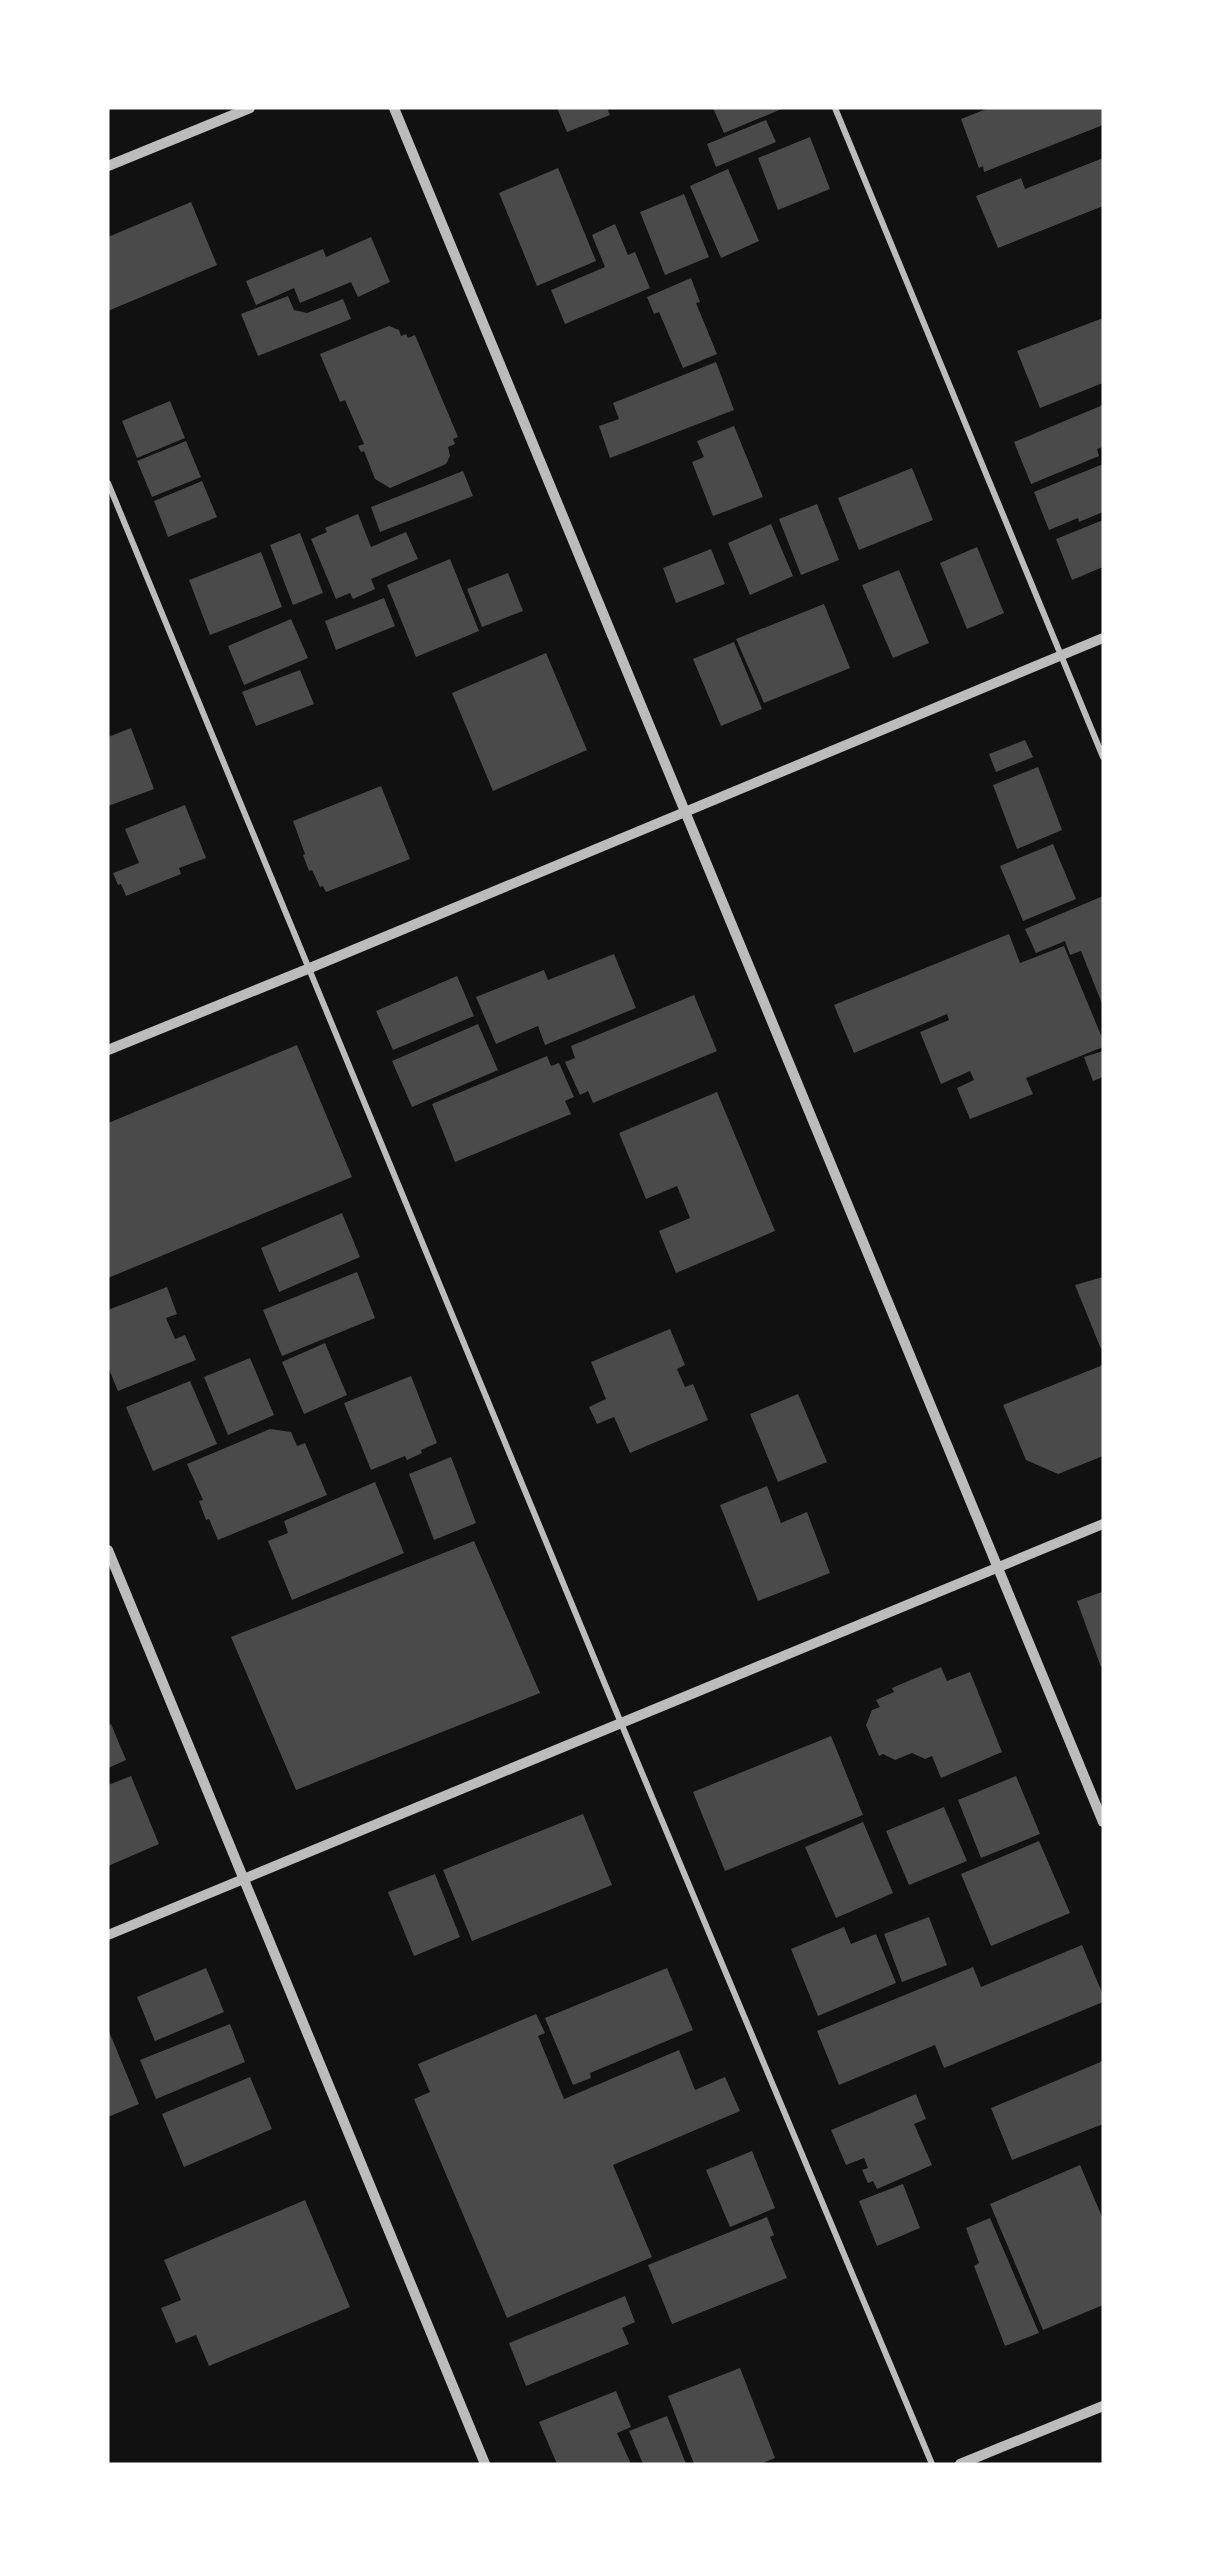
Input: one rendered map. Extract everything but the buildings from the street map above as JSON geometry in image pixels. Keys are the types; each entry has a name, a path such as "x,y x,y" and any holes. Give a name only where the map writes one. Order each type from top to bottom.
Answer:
{"street":[{"path":"108,166 250,108"},
{"path":"394,108 1103,1822"},
{"path":"835,108 1103,757"},
{"path":"108,483 621,1723 932,2464"},
{"path":"108,1050 1103,638"},
{"path":"108,1935 1103,1524"},
{"path":"108,1550 485,2464"},
{"path":"960,2464 1103,2406"}]}
